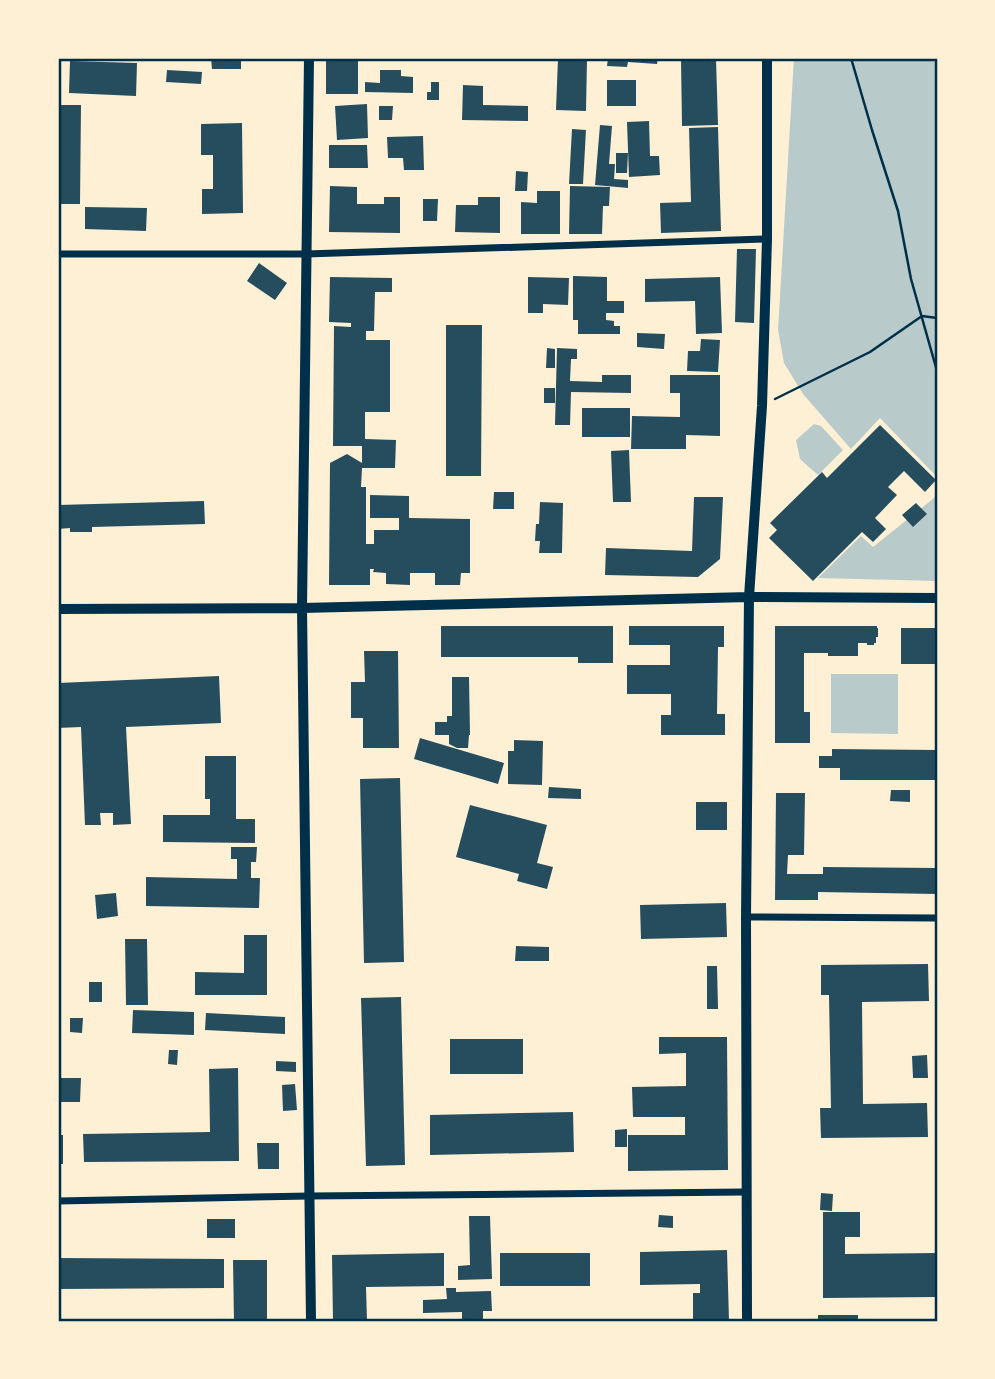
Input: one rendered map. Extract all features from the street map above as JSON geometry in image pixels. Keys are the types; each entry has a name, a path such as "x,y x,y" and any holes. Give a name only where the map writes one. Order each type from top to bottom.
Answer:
{"street":[{"path":"309,58 302,608 311,1321"},
{"path":"747,1321 746,917 749,597 762,406 767,239 766,58"},
{"path":"58,254 306,254 767,239"},
{"path":"58,609 302,608 749,597 937,598"},
{"path":"746,917 937,918"},
{"path":"58,1201 746,1192"}],"path":[{"path":"851,58 898,211 911,279 937,372"},
{"path":"762,406 870,352 922,316 937,318"}],"shaded area":[{"path":"794,58 937,58 937,477 880,418 851,449 803,394 784,363 778,330"},
{"path":"814,424 821,426 843,450 818,475 800,459 796,440"},
{"path":"937,492 937,581 818,578 861,536 873,547 934,498"},
{"path":"831,674 898,674 898,734 831,733"}],"building":[{"path":"211,58 241,58 241,69 212,69"},
{"path":"326,58 358,58 358,94 326,94"},
{"path":"558,58 587,58 586,111 556,110"},
{"path":"608,58 658,58 657,64 628,62 627,67 607,66"},
{"path":"681,59 716,59 718,125 682,126"},
{"path":"70,61 137,63 136,96 69,93"},
{"path":"167,70 202,72 201,84 166,82"},
{"path":"380,70 401,70 401,76 413,77 413,93 365,92 365,82 380,83"},
{"path":"607,80 636,80 636,106 607,106"},
{"path":"431,82 439,82 439,100 427,100 427,92 431,92"},
{"path":"463,85 483,86 483,105 528,106 528,121 462,120"},
{"path":"367,104 368,138 337,140 335,106"},
{"path":"58,105 81,105 80,204 58,204"},
{"path":"379,106 393,106 392,120 379,120"},
{"path":"649,121 650,156 659,156 660,175 629,177 627,122"},
{"path":"242,123 243,213 202,214 202,189 213,189 213,155 201,155 201,124"},
{"path":"600,125 612,126 609,164 615,164 614,179 628,180 628,188 595,185"},
{"path":"718,127 721,231 661,233 660,203 691,202 689,128"},
{"path":"572,129 586,130 583,184 569,184"},
{"path":"423,136 424,170 404,170 403,158 388,158 387,137"},
{"path":"329,145 367,145 368,168 329,168"},
{"path":"616,153 628,153 627,173 616,173"},
{"path":"516,171 528,172 527,191 515,191"},
{"path":"330,186 357,187 357,204 384,204 384,197 400,197 400,233 329,232"},
{"path":"570,186 610,187 609,206 603,206 602,234 569,234"},
{"path":"537,191 560,191 560,234 521,234 521,202 537,203"},
{"path":"478,197 500,197 500,233 455,232 456,205 478,205"},
{"path":"423,199 438,199 437,221 423,221"},
{"path":"85,207 147,208 146,231 85,229"},
{"path":"737,249 756,249 754,323 735,322"},
{"path":"259,263 287,283 275,300 247,281"},
{"path":"573,276 607,277 607,301 624,301 624,313 606,313 606,320 614,321 614,326 620,326 620,334 578,334 578,320 573,320"},
{"path":"330,277 392,278 392,292 375,292 374,331 366,331 366,340 390,340 390,412 365,412 365,439 396,440 395,468 362,468 361,487 366,487 366,544 374,544 374,530 399,530 399,518 370,518 370,495 409,496 409,518 470,519 470,573 461,573 460,585 435,585 435,573 410,573 410,585 386,584 386,573 373,572 374,569 370,569 370,585 329,585 330,463 347,454 362,463 362,446 333,446 334,326 351,327 351,323 329,322"},
{"path":"528,277 569,278 568,305 543,304 543,313 528,313"},
{"path":"720,277 722,333 696,334 695,301 645,302 645,279"},
{"path":"446,325 482,325 481,476 446,476"},
{"path":"637,333 665,334 664,349 637,347"},
{"path":"701,339 720,340 718,372 687,371 688,351 700,351"},
{"path":"547,348 555,349 555,368 546,368"},
{"path":"557,348 577,349 577,359 571,359 570,381 602,382 602,375 631,375 631,393 571,392 570,425 555,425"},
{"path":"670,375 720,375 720,436 686,435 686,449 631,449 632,416 680,417 680,393 670,393"},
{"path":"544,388 555,388 555,403 544,403"},
{"path":"582,408 630,408 630,437 582,437"},
{"path":"880,425 936,480 925,492 904,471 888,487 897,495 875,518 886,529 873,542 862,532 813,581 769,538 777,530 770,523 822,472 827,478"},
{"path":"629,450 631,502 613,502 611,451"},
{"path":"494,492 514,492 514,509 493,509"},
{"path":"694,497 723,497 720,559 698,577 605,575 606,548 692,551"},
{"path":"204,501 205,524 92,527 92,532 58,529 58,505"},
{"path":"540,502 563,503 562,553 539,553 540,541 535,541"},
{"path":"916,503 927,514 913,527 902,515"},
{"path":"441,626 613,626 613,663 578,663 578,657 441,657"},
{"path":"629,626 724,626 724,647 718,647 717,714 725,714 725,735 661,735 661,715 671,715 671,694 627,694 627,665 670,665 670,645 629,645"},
{"path":"775,626 878,628 874,645 858,643 858,656 804,653 804,712 810,712 810,743 775,743"},
{"path":"901,628 937,628 937,664 901,664"},
{"path":"364,651 398,651 399,748 363,748 363,718 351,718 351,682 365,682"},
{"path":"219,676 221,723 126,727 131,824 113,825 113,813 100,813 101,825 85,825 81,727 58,728 58,683"},
{"path":"452,677 469,677 468,748 457,748 449,744 449,735 435,735 435,722 447,722 447,716 452,716"},
{"path":"420,738 504,763 498,784 414,759"},
{"path":"514,740 543,741 542,785 508,784 508,751 514,751"},
{"path":"832,749 937,750 937,780 840,780 840,768 819,768 819,756 832,756"},
{"path":"205,756 236,756 236,819 255,819 255,843 163,842 163,815 210,815 210,799 205,799"},
{"path":"400,778 404,962 364,963 360,779"},
{"path":"549,787 581,789 581,799 548,798"},
{"path":"891,790 910,790 910,802 890,801"},
{"path":"776,793 805,793 804,855 788,855 787,874 823,874 823,867 937,868 937,894 818,892 818,900 775,900"},
{"path":"696,802 727,802 727,830 696,830"},
{"path":"470,805 547,825 537,863 553,867 547,889 517,881 519,874 456,857"},
{"path":"231,847 257,847 256,862 251,862 251,878 260,878 259,908 146,906 146,877 237,879 237,859 231,859"},
{"path":"116,893 118,916 97,919 95,895"},
{"path":"726,903 727,937 641,939 640,905"},
{"path":"244,935 267,935 267,995 195,995 195,972 244,973"},
{"path":"125,939 147,939 148,1005 126,1005"},
{"path":"516,946 549,947 549,961 515,961"},
{"path":"928,964 929,1001 862,1002 863,1104 927,1103 928,1137 821,1138 820,1108 831,1108 829,995 821,995 821,965"},
{"path":"707,966 717,966 718,1009 707,1009"},
{"path":"89,982 102,982 102,1002 89,1002"},
{"path":"401,997 405,1165 366,1166 361,998"},
{"path":"133,1010 194,1012 194,1035 132,1033"},
{"path":"206,1013 285,1017 285,1034 205,1030"},
{"path":"70,1018 83,1018 82,1033 70,1032"},
{"path":"659,1037 727,1037 728,1170 628,1171 628,1135 685,1135 685,1117 633,1117 632,1087 686,1086 686,1053 659,1054"},
{"path":"450,1039 523,1039 523,1074 450,1074"},
{"path":"169,1050 178,1050 177,1065 168,1064"},
{"path":"927,1055 928,1078 913,1078 912,1056"},
{"path":"276,1061 296,1062 296,1072 276,1071"},
{"path":"238,1068 239,1161 84,1162 83,1134 210,1132 209,1069"},
{"path":"58,1078 81,1078 80,1102 58,1102"},
{"path":"295,1084 297,1110 283,1111 282,1085"},
{"path":"573,1112 574,1152 430,1155 430,1115"},
{"path":"627,1129 627,1147 615,1147 615,1130"},
{"path":"58,1135 63,1135 63,1164 58,1164"},
{"path":"257,1143 279,1143 279,1169 258,1169"},
{"path":"821,1193 833,1194 832,1211 820,1210"},
{"path":"823,1212 860,1212 860,1237 845,1237 845,1254 937,1253 937,1297 823,1298"},
{"path":"659,1215 673,1216 673,1228 658,1227"},
{"path":"469,1216 490,1216 492,1279 458,1280 458,1266 470,1265"},
{"path":"207,1219 235,1219 235,1238 207,1238"},
{"path":"727,1250 729,1321 693,1321 693,1293 700,1293 700,1284 640,1285 640,1252"},
{"path":"444,1253 444,1286 366,1287 367,1321 333,1321 332,1255"},
{"path":"500,1253 590,1253 590,1286 500,1286"},
{"path":"58,1258 224,1259 224,1288 58,1289"},
{"path":"233,1260 267,1260 267,1321 234,1321"},
{"path":"446,1288 456,1288 456,1292 491,1291 492,1311 483,1311 483,1321 462,1321 462,1312 423,1313 423,1300 447,1299"},
{"path":"818,1315 858,1315 858,1321 818,1321"}]}
